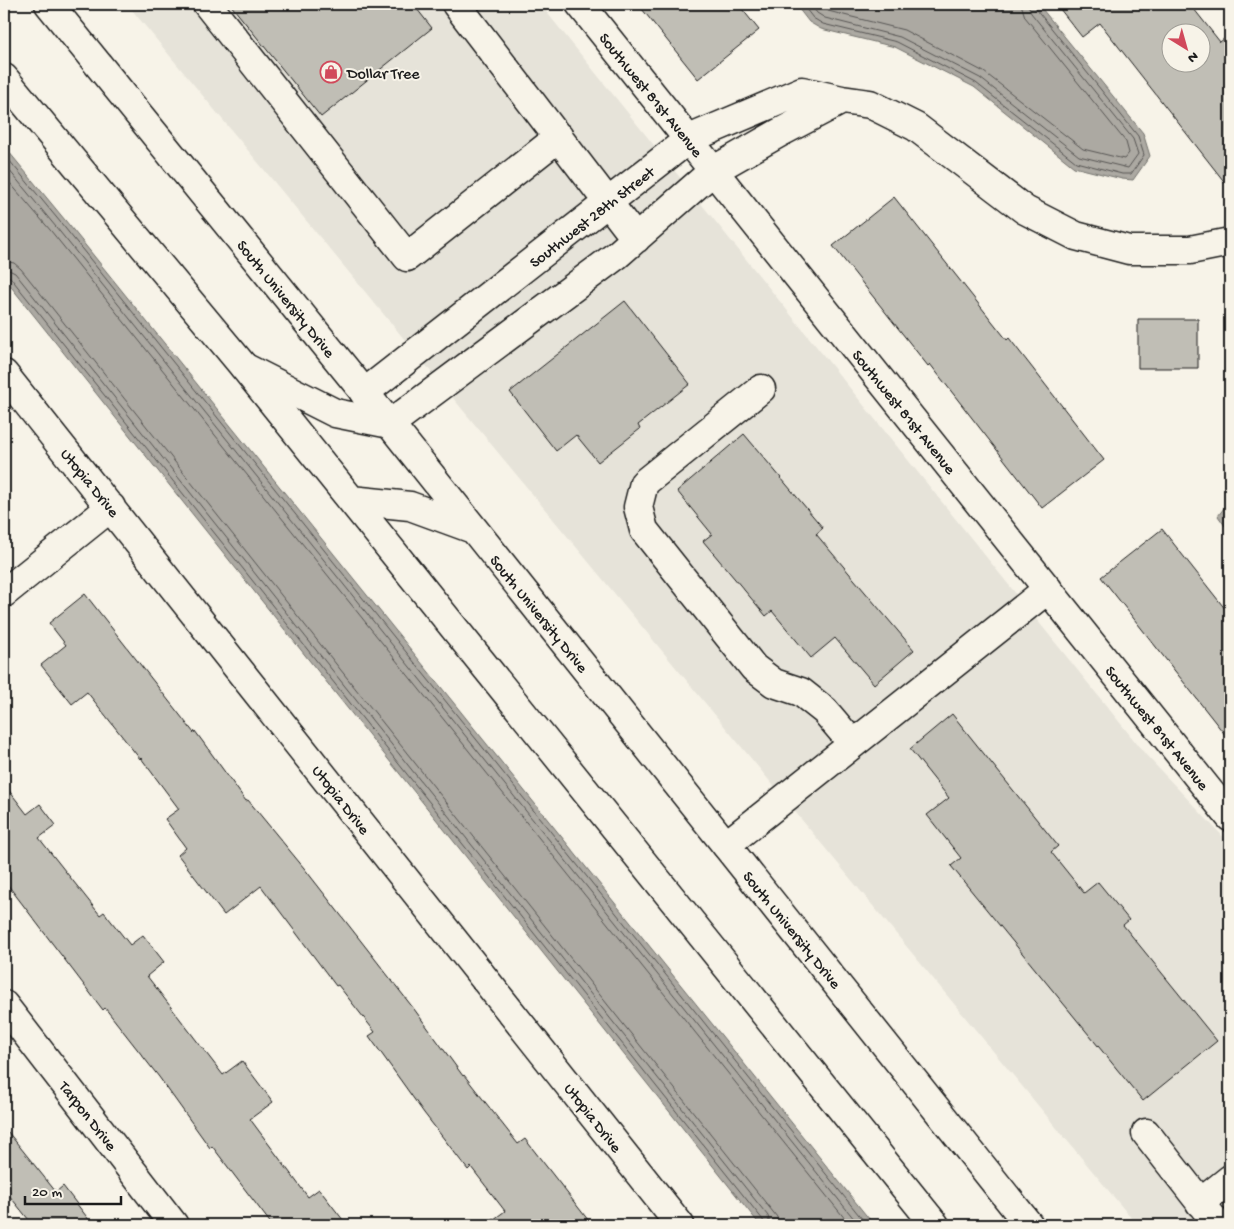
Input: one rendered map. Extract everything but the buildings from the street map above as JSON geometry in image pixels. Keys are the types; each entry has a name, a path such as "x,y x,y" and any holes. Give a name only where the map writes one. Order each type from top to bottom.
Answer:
{"street":[{"name":"South University Drive","path":"49,4 390,424 1029,1225"},
{"path":"207,4 407,257 559,137"},
{"path":"456,4 636,239"},
{"name":"Southwest 81st Avenue","path":"580,4 1230,817"},
{"path":"4,78 244,367 935,1225"},
{"name":"Southwest 28th Street","path":"364,393 689,140 802,91 870,104 916,127 1025,210 1076,236 1129,250 1190,250 1230,242"},
{"path":"244,367 335,413 390,424 636,239 714,170 842,100"},
{"name":"Utopia Drive","path":"4,374 680,1225"},
{"path":"762,389 644,483 638,507 644,530 754,668 774,683 801,692 825,711 853,744"},
{"path":"351,500 410,506 473,529"},
{"path":"4,593 111,507"},
{"path":"726,845 1048,589"},
{"name":"Tarpon Drive","path":"4,1005 174,1225"},
{"path":"1146,1133 1218,1225"},
{"path":"1200,1202 1230,1179"}],"shaded area":[{"path":"127,4 540,4 1146,755 1230,844 1230,1225 1137,1225"}],"water":[{"path":"795,4 1038,4 1143,133 1150,156 1133,180 1074,167 974,87 895,47 821,29 809,22"},
{"path":"4,146 874,1225 760,1225 4,278"},
{"path":"1230,500 1230,533 1218,516"}],"place":[{"name":"Dollar Tree","path":"331,72"}]}
